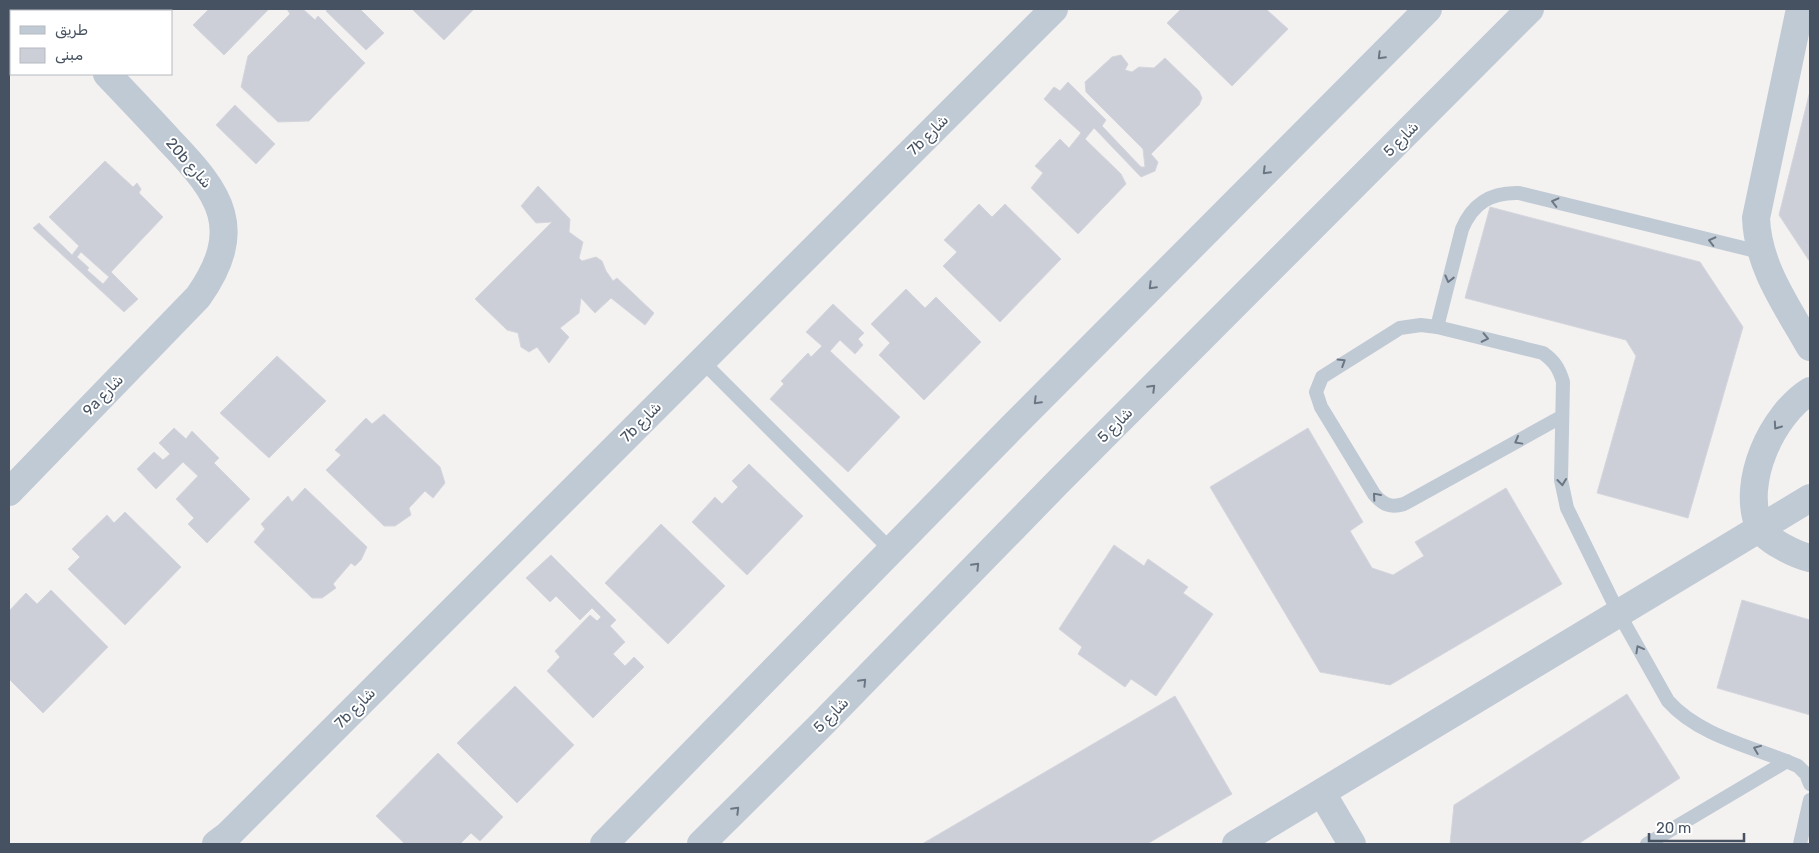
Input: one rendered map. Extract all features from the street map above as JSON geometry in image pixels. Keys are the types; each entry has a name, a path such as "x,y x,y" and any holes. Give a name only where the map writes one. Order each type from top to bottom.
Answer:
{"street":[{"name":"7b شارع","path":"222,840 1054,9"},
{"name":"شارع 5","path":"701,844 1072,468 1530,9"},
{"path":"1800,9 1758,201 1756,218 1760,252 1768,272 1810,348"},
{"path":"604,844 1416,15"},
{"name":"20b شارع","path":"108,75 197,169 214,192 223,219 223,247 214,274 198,297"},
{"name":"9a شارع","path":"9,492 198,297"},
{"path":"1810,391 1788,410 1773,430 1762,453 1756,478 1755,503 1759,528 1778,544 1800,556 1810,558"},
{"path":"1236,844 1810,498"},
{"path":"1322,793 1352,844"}],"lane":[{"path":"1437,327 1462,229 1468,215 1477,204 1490,196 1504,192 1519,193 1760,252"},
{"path":"1560,417 1404,504 1387,505 1379,501 1321,407 1316,392 1318,384 1327,372 1390,333 1410,326 1437,327 1544,352 1560,370 1563,382 1560,417 1561,480 1565,501 1572,521 1618,612 1668,701 1700,727 1798,766 1806,774 1810,784"},
{"path":"702,361 892,550"},
{"path":"1647,844 1787,761"},
{"path":"1800,844 1810,800"}],"building":[{"path":"209,9 269,9 224,55 193,25"},
{"path":"287,9 303,9 315,20 318,16 365,63 309,121 278,122 241,87 248,56 290,14"},
{"path":"328,9 360,9 384,33 366,50 326,11"},
{"path":"412,9 474,9 444,40"},
{"path":"1181,9 1266,9 1288,29 1232,86 1167,23"},
{"path":"1121,55 1128,64 1125,70 1132,72 1139,67 1154,68 1165,58 1199,91 1202,98 1199,105 1151,154 1158,162 1155,171 1141,177 1094,128 1085,139 1121,174 1126,184 1078,234 1031,188 1043,173 1035,166 1060,139 1069,148 1081,133 1044,99 1054,87 1060,91 1068,82 1106,120 1102,126 1141,167 1145,167 1143,149 1086,92 1085,82 1112,57"},
{"path":"1810,91 1810,262 1779,215"},
{"path":"235,105 275,144 256,164 216,125"},
{"path":"105,161 133,187 137,183 141,189 139,193 163,217 111,272 138,299 124,312 33,228 39,223 72,255 79,246 49,217","holes":["81,252 109,277 103,284 87,270 89,268 77,257"]},
{"path":"538,186 570,219 569,232 583,242 579,258 582,261 596,257 602,261 613,281 617,278 654,313 645,325 611,298 595,313 581,298 579,313 560,328 569,337 549,363 537,347 529,352 521,347 518,333 507,330 475,299 552,222 536,223 521,206"},
{"path":"979,204 992,217 1005,204 1061,259 1000,322 943,266 957,252 944,240"},
{"path":"1490,207 1700,262 1743,327 1688,518 1597,493 1636,356 1626,340 1465,298"},
{"path":"906,289 925,308 936,297 981,342 924,400 879,355 890,343 871,324"},
{"path":"833,304 864,333 858,339 863,345 855,354 840,340 830,351 900,417 848,472 770,399 784,384 781,381 808,353 811,357 822,346 806,332"},
{"path":"277,356 326,401 269,458 220,413"},
{"path":"384,414 440,467 445,483 433,498 425,491 409,508 411,515 395,526 384,526 326,470 341,455 335,450 366,418 372,424"},
{"path":"174,428 186,439 192,431 219,458 214,463 250,499 207,543 188,524 194,518 176,499 198,476 183,462 156,489 137,469 154,452 163,460 170,454 159,443"},
{"path":"1308,428 1363,522 1350,531 1372,568 1393,575 1424,556 1415,542 1506,488 1562,584 1390,685 1320,672 1210,487"},
{"path":"749,464 803,516 747,575 692,522 715,497 722,504 738,487 732,481"},
{"path":"305,488 367,547 361,560 355,566 351,563 333,584 336,588 322,598 312,598 254,542 265,529 261,524 288,496 292,502"},
{"path":"125,512 181,567 125,625 68,569 80,557 72,549 107,515 114,523"},
{"path":"661,524 725,586 668,644 605,583"},
{"path":"1114,545 1144,566 1148,559 1188,587 1183,593 1213,614 1156,696 1131,679 1125,687 1078,654 1082,647 1059,629"},
{"path":"551,555 616,620 610,626 625,642 613,654 625,666 634,657 644,667 593,718 547,671 560,657 555,651 590,615 597,621 601,617 592,608 580,620 556,596 550,602 526,578"},
{"path":"51,590 108,647 43,713 9,679 9,611 26,593 37,604"},
{"path":"1742,600 1810,620 1810,715 1717,688"},
{"path":"515,686 574,745 517,803 457,743"},
{"path":"1627,694 1680,778 1578,844 1450,844 1454,805"},
{"path":"1175,696 1232,794 1147,844 922,844"},
{"path":"438,753 503,817 480,841 471,833 460,844 405,844 376,816"}]}
